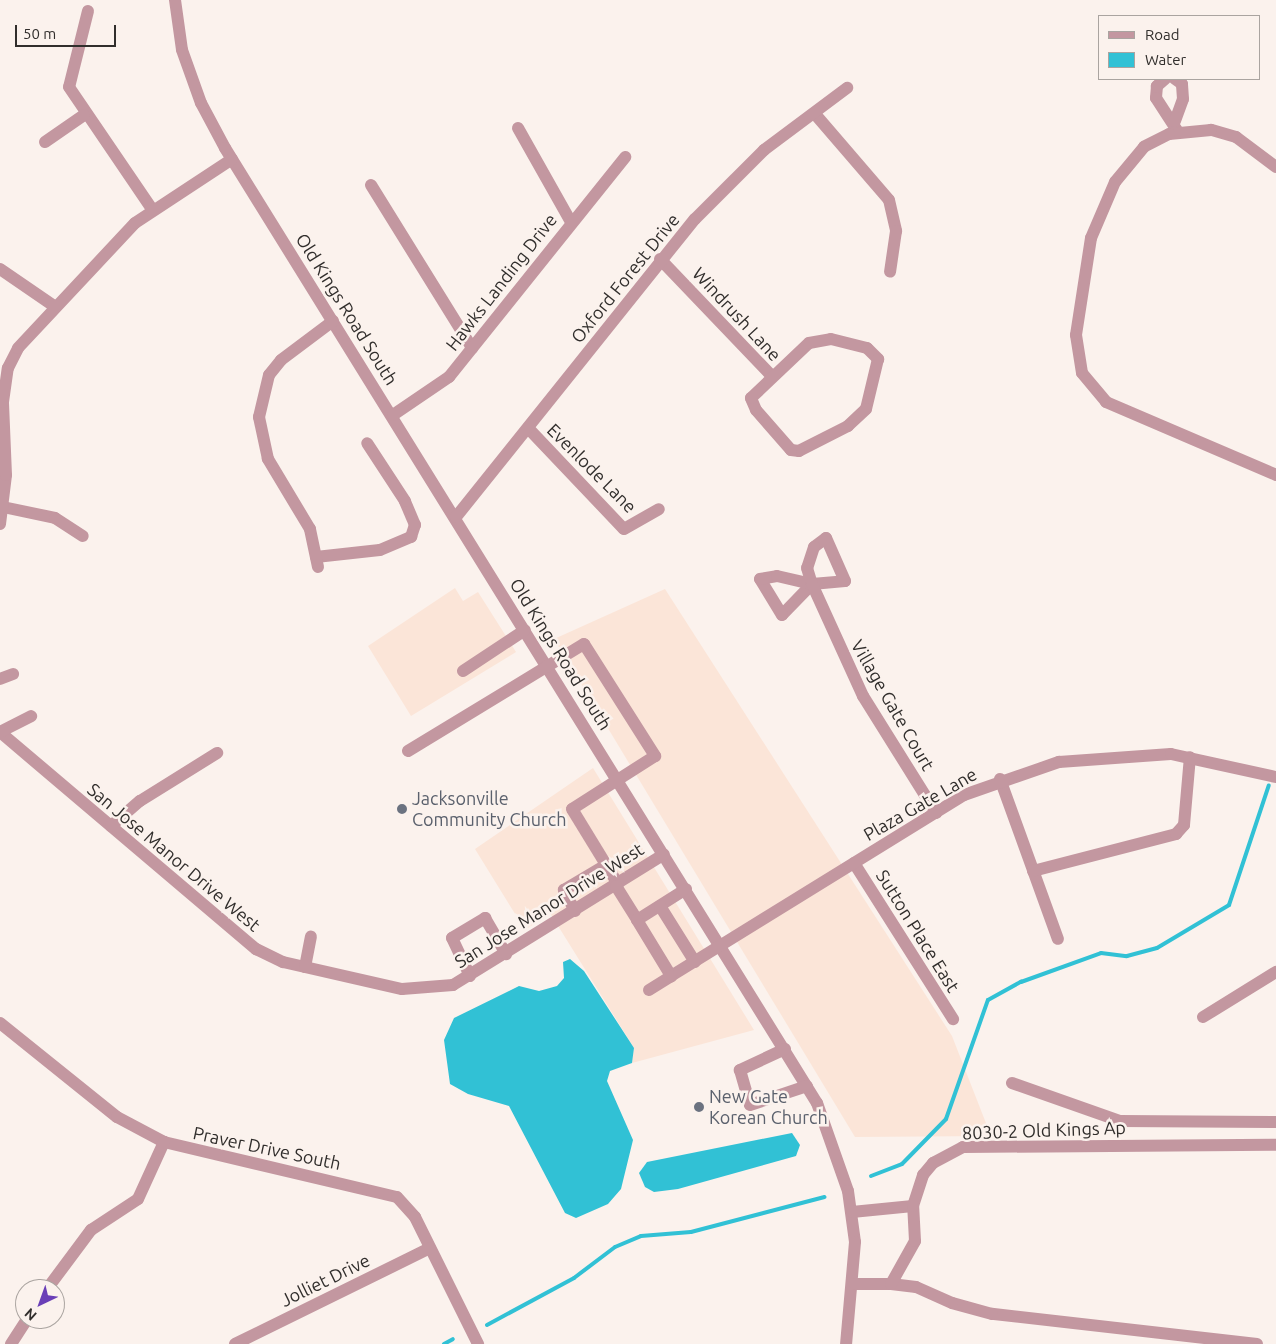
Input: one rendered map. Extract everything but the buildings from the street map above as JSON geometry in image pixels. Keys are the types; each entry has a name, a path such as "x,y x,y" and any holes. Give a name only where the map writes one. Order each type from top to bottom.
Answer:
{"street":[{"name":"Old Kings Road South","path":"175,0 179,38 198,94 232,159 393,415 785,1049 806,1086 835,1145 852,1212 855,1284 846,1344"},
{"path":"88,11 69,87 84,114 152,209"},
{"path":"1164,80 1157,86 1156,98 1176,127"},
{"path":"1176,80 1182,84 1182,99 1176,127"},
{"name":"Oxford Forest Drive","path":"456,517 660,259 764,150 815,114 847,88"},
{"path":"46,142 84,114"},
{"path":"815,114 889,200 896,231 890,272"},
{"path":"1276,167 1236,137 1200,129 1176,127 1130,160 1103,208 1084,262 1076,354 1088,384 1106,402 1276,475"},
{"path":"518,128 571,222"},
{"name":"Hawks Landing Drive","path":"393,415 449,378 571,222 625,158"},
{"path":"0,524 3,507 3,402 8,368 28,334 152,209 232,159"},
{"path":"371,185 472,348"},
{"name":"Windrush Lane","path":"660,259 772,376"},
{"path":"0,268 54,306"},
{"path":"333,321 281,360 264,388 259,417 268,460 310,529 317,562 380,550 411,537 415,525 405,501 368,443"},
{"name":"Windrush Lane","path":"831,339 868,348 878,359 866,409 857,421 799,451 791,450 756,410 751,398 772,376 809,343 831,339"},
{"name":"Evenlode Lane","path":"528,428 624,529 659,509"},
{"path":"3,507 55,518 83,536"},
{"name":"Village Gate Court","path":"812,584 863,696 936,813"},
{"path":"463,671 525,630"},
{"path":"408,750 584,644 655,756 572,808 671,976"},
{"path":"0,679 14,674"},
{"path":"0,732 31,716"},
{"name":"San Jose Manor Drive West","path":"0,732 239,937 283,962 414,990 447,986 470,976 664,854"},
{"path":"111,826 140,801 217,753"},
{"name":"Plaza Gate Lane","path":"649,990 695,962 720,944 936,813 1000,779 1094,756 1153,753 1190,757 1276,777"},
{"path":"1033,871 1167,840 1176,834 1184,825 1190,757"},
{"path":"1000,779 1058,939"},
{"name":"Sutton Place East","path":"854,863 953,1019"},
{"path":"575,911 564,890 606,864"},
{"path":"637,920 686,890"},
{"path":"660,906 695,962"},
{"path":"470,976 452,938 485,918 506,954"},
{"path":"305,966 312,937"},
{"path":"1203,1017 1276,972"},
{"name":"Praver Drive South","path":"0,1023 117,1117 164,1142 389,1193 411,1210 478,1344"},
{"path":"785,1049 740,1070 750,1105 806,1086"},
{"path":"1012,1083 1120,1120 1276,1122"},
{"path":"54,1279 85,1237 138,1199 164,1142"},
{"name":"8030-2 Old Kings Ap","path":"891,1284 915,1241 913,1206 933,1163 963,1147 1276,1144"},
{"path":"852,1212 913,1206"},
{"name":"Jolliet Drive","path":"235,1344 430,1248"},
{"path":"855,1284 916,1286 952,1303 992,1314 1258,1344"},
{"path":"11,1344 21,1329"}],"shaded area":[{"path":"455,588 463,601 478,592 516,652 411,716 368,646"},
{"path":"665,589 952,1036 991,1136 855,1137 554,639"},
{"path":"593,768 754,1030 632,1063 634,1048 550,913 525,930 475,849"}],"water":[{"path":"570,959 584,971 634,1048 632,1063 610,1071 607,1081 633,1140 621,1189 608,1204 576,1218 565,1213 509,1106 468,1094 450,1084 444,1040 454,1018 519,986 539,991 557,986 564,978 563,962"},
{"path":"792,1133 800,1145 796,1156 678,1189 654,1192 645,1187 639,1173 647,1162"}],"waterway":[{"path":"871,1176 902,1164 946,1119 988,1000 1021,982 1101,953 1127,956 1157,948 1229,905 1269,785"},
{"path":"487,1325 574,1278 615,1247 641,1236 691,1232 824,1197"},
{"path":"444,1344 453,1339"}],"place":[{"name":"Jacksonville Community Church","path":"402,809"},
{"name":"New Gate Korean Church","path":"699,1107"}]}
